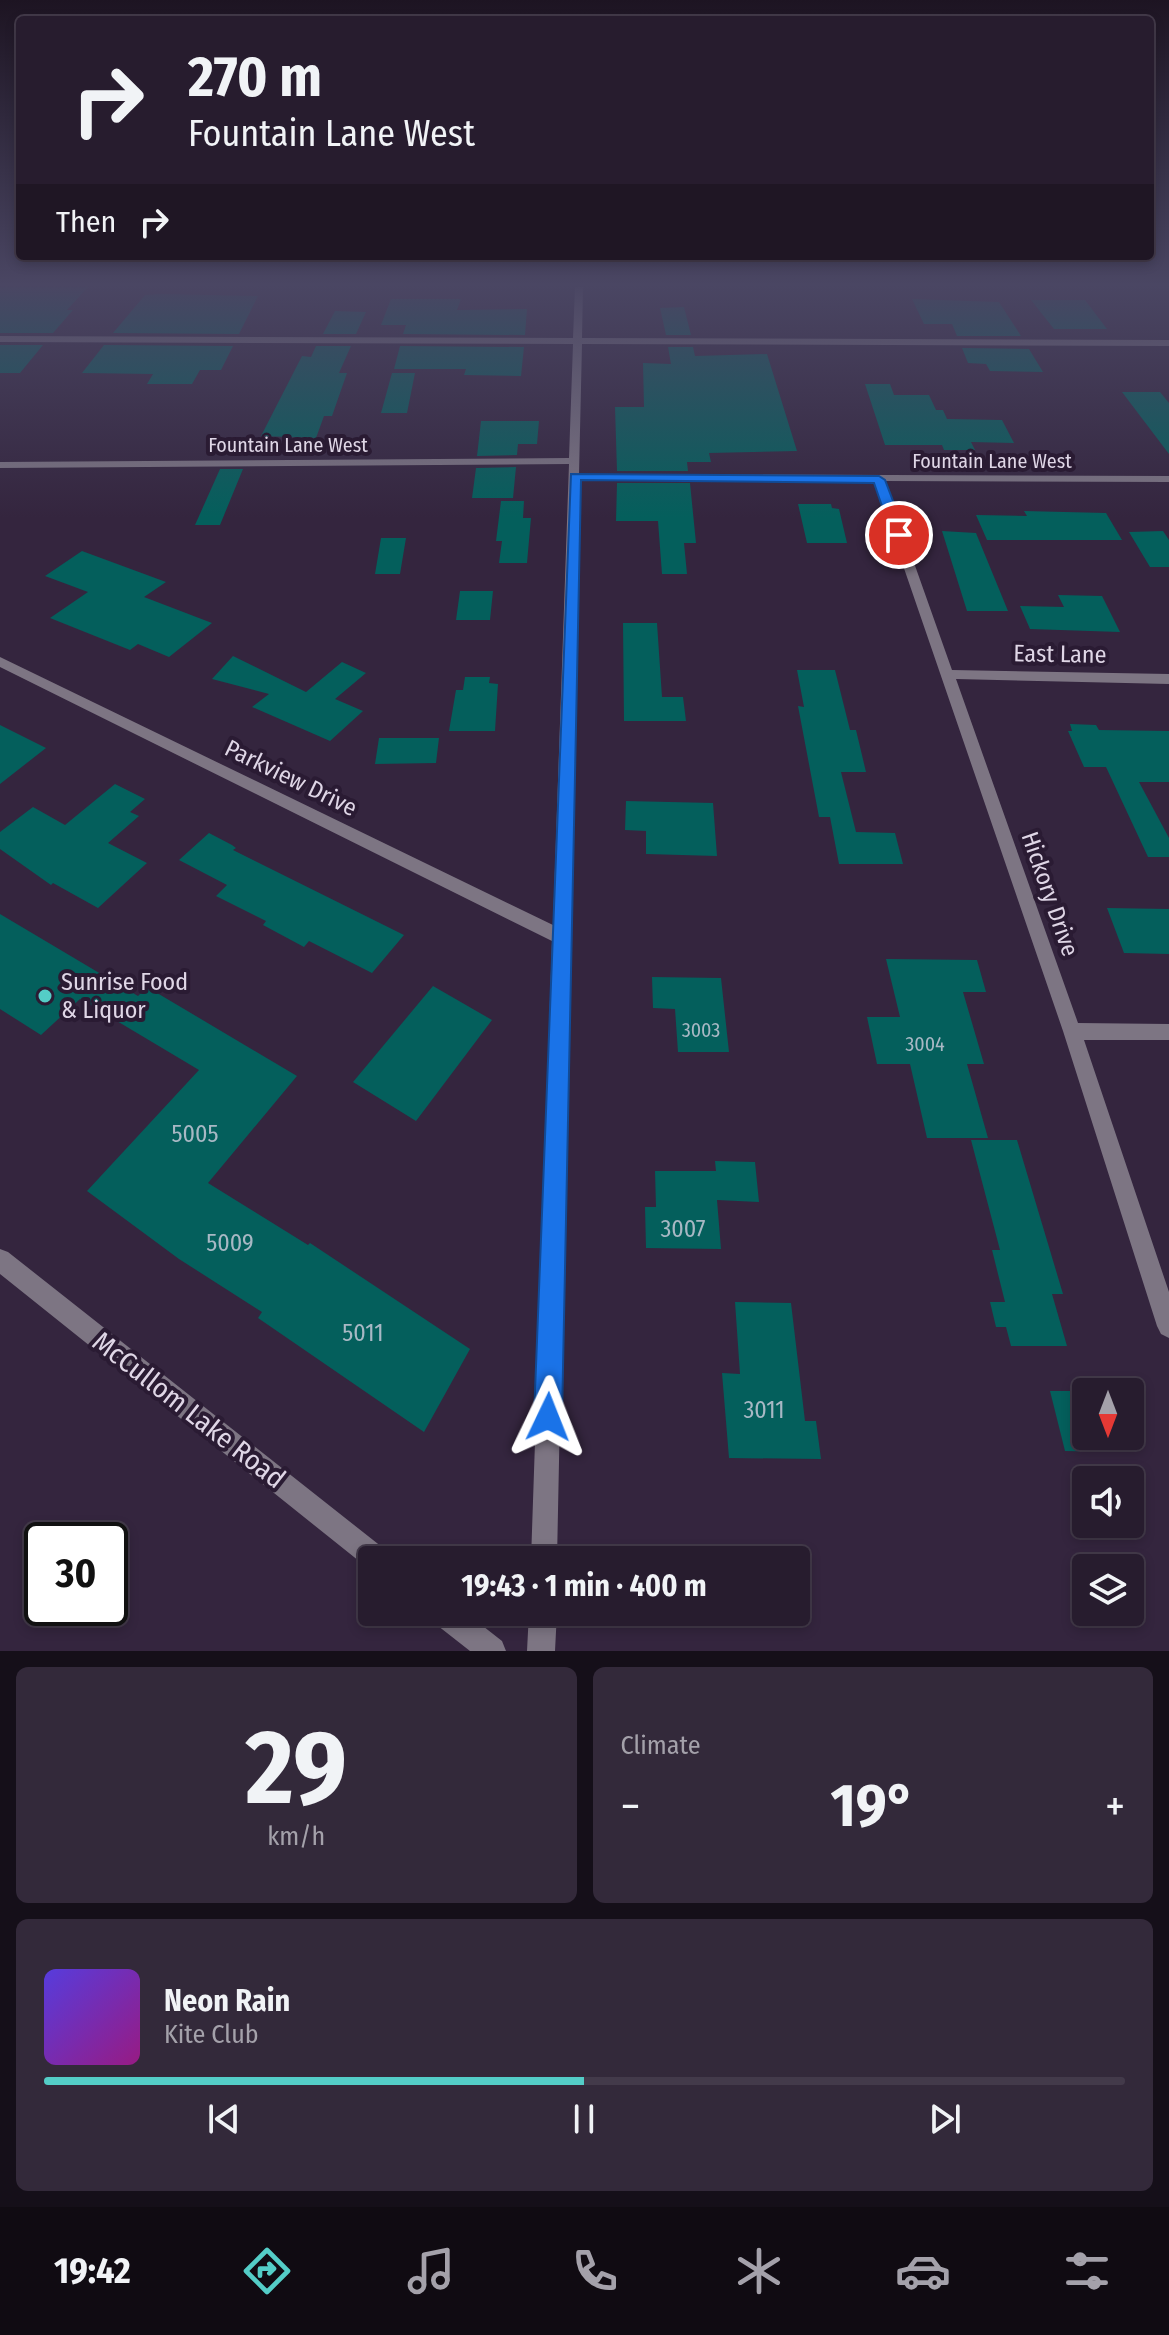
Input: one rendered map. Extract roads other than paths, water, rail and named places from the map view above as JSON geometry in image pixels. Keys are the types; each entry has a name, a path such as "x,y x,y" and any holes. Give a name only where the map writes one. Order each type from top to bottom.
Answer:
{"street":[{"path":"544,1546 577,364"},
{"name":"Fountain Lane West","path":"0,465 575,469 879,480 1169,479"},
{"name":"Hickory Drive","path":"879,480 1072,1031 1169,1326"},
{"name":"Parkview Drive","path":"0,661 562,938"},
{"name":"East Lane","path":"949,674 1169,679"},
{"path":"1072,1031 1169,1032"},
{"name":"McCullom Lake Road","path":"0,1260 360,1546"},
{"path":"461,1626 492,1651"},
{"path":"541,1651 542,1626"}],"place":[{"name":"Sunrise Food & Liquor","path":"45,996"}]}
